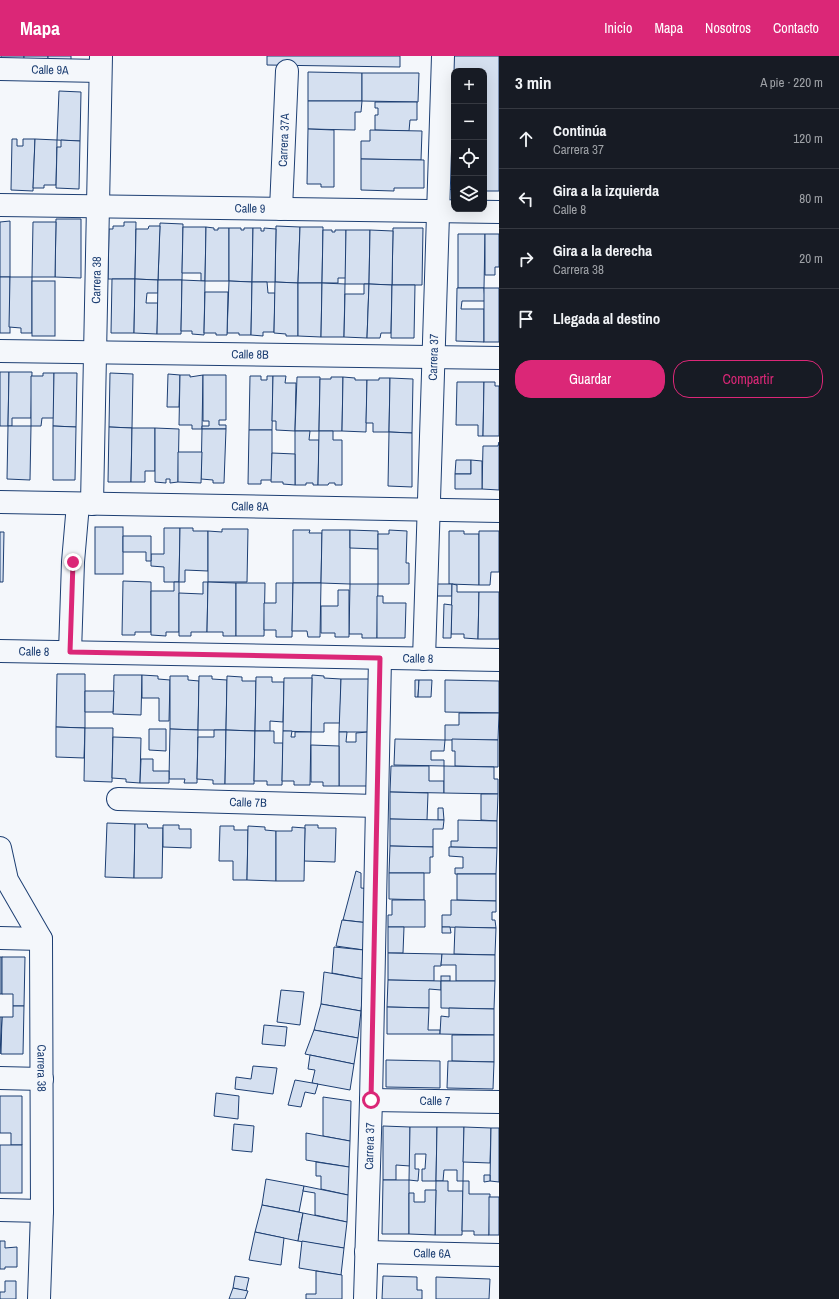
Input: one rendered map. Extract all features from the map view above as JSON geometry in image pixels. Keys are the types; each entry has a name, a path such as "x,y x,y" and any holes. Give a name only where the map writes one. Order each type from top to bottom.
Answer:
{"street":[{"name":"Carrera 37","path":"424,659 443,56"},
{"name":"Calle 9A","path":"0,70 100,64"},
{"name":"Carrera 38","path":"70,652 73,562 85,504 95,352 100,64"},
{"name":"Carrera 37A","path":"281,209 287,71"},
{"name":"Calle 9","path":"0,205 499,212"},
{"name":"Calle 8B","path":"0,351 499,358"},
{"name":"Calle 8A","path":"0,502 499,511"},
{"name":"Calle 8","path":"0,651 499,660"},
{"name":"Carrera 37","path":"365,1299 371,1100 380,658"},
{"name":"Calle 7B","path":"118,800 377,806"},
{"name":"Carrera 38","path":"0,848 7,880 41,939 42,1211 39,1299"},
{"path":"0,938 41,939"},
{"path":"0,1078 42,1079"},
{"name":"Calle 7","path":"371,1100 499,1102"},
{"path":"0,1210 42,1211"},
{"name":"Calle 6A","path":"366,1252 499,1255"}],"building":[{"path":"1,56 24,56 24,59 1,58"},
{"path":"24,56 48,56 48,59 24,59"},
{"path":"48,56 71,56 71,60 48,59"},
{"path":"267,56 400,56 400,67 267,65"},
{"path":"453,56 499,56 499,191 487,191 487,68 452,68"},
{"path":"308,72 362,73 362,101 308,101"},
{"path":"362,73 419,73 418,102 362,101"},
{"path":"59,91 81,92 80,141 57,140"},
{"path":"451,100 451,190 447,189"},
{"path":"308,101 362,101 361,112 355,112 355,130 308,129"},
{"path":"375,102 417,102 417,120 410,120 409,131 375,130 375,115 378,115 378,108 375,108"},
{"path":"308,129 334,130 334,187 321,187 321,184 307,184"},
{"path":"370,130 422,131 421,160 361,159 361,141 370,141"},
{"path":"12,139 17,139 17,146 23,146 23,139 35,139 33,191 11,190"},
{"path":"35,139 57,140 56,185 44,185 44,188 33,188"},
{"path":"61,140 80,141 79,189 56,188 57,147 61,147"},
{"path":"361,159 424,160 424,188 394,188 394,191 361,190"},
{"path":"56,219 81,219 81,278 55,277"},
{"path":"10,221 10,277 0,277 0,222"},
{"path":"33,222 56,222 55,277 32,277"},
{"path":"124,222 136,222 135,279 108,279 109,229 113,229 113,226 124,226"},
{"path":"160,223 183,224 182,280 158,280"},
{"path":"149,226 160,226 158,280 135,279 136,229 148,229"},
{"path":"276,226 300,227 298,283 275,282"},
{"path":"183,227 206,227 205,281 201,281 201,273 182,273"},
{"path":"206,227 214,228 214,230 218,230 218,228 229,228 229,281 205,281"},
{"path":"300,227 323,227 322,283 298,283"},
{"path":"229,228 241,228 241,230 244,230 244,228 253,228 252,282 229,281"},
{"path":"253,228 261,228 261,231 264,231 264,228 276,229 275,282 252,282"},
{"path":"393,228 423,228 422,285 392,285"},
{"path":"323,230 332,230 332,232 335,232 335,230 346,230 346,278 338,278 338,283 322,283"},
{"path":"346,230 370,230 369,284 345,284"},
{"path":"370,230 393,231 392,285 369,284"},
{"path":"458,234 485,234 484,288 458,288"},
{"path":"485,234 499,234 499,267 495,267 495,275 485,275"},
{"path":"0,277 10,277 10,333 0,333"},
{"path":"10,277 32,277 32,333 21,333 21,328 9,327"},
{"path":"112,279 135,279 134,333 111,333"},
{"path":"135,279 158,280 158,293 147,293 146,303 158,303 157,334 134,333"},
{"path":"158,280 182,280 181,334 157,334"},
{"path":"182,280 205,281 204,335 192,334 192,331 181,331"},
{"path":"32,281 55,281 55,336 32,336"},
{"path":"229,281 252,282 251,335 227,333"},
{"path":"252,282 267,282 268,293 275,293 274,332 263,332 263,336 251,335"},
{"path":"275,282 298,283 298,336 286,336 286,334 274,333"},
{"path":"298,283 322,283 321,337 298,336"},
{"path":"322,283 345,284 344,337 321,337"},
{"path":"364,284 369,284 367,338 344,337 345,294 364,294"},
{"path":"369,284 392,285 391,333 381,333 380,338 367,338"},
{"path":"392,285 415,285 414,338 391,338"},
{"path":"457,288 484,288 485,301 462,301 461,309 484,309 484,342 456,341"},
{"path":"484,288 499,288 499,342 484,342"},
{"path":"205,292 228,292 227,335 204,333"},
{"path":"0,372 9,372 8,426 0,426"},
{"path":"9,372 32,372 31,418 12,418 12,426 8,426"},
{"path":"43,373 54,373 54,418 42,418 41,426 31,426 31,376 43,376"},
{"path":"54,373 77,373 76,427 53,426"},
{"path":"110,373 133,374 132,428 109,427"},
{"path":"168,374 180,375 179,407 167,407"},
{"path":"180,375 190,375 190,377 203,375 202,429 192,429 192,425 179,425"},
{"path":"203,375 226,375 226,420 219,420 219,425 226,425 226,429 202,429 202,426 209,426 209,421 203,421"},
{"path":"250,376 261,376 261,380 267,380 267,376 273,376 272,430 249,430"},
{"path":"273,376 286,376 285,383 296,383 295,431 276,430 276,421 272,421"},
{"path":"297,377 320,377 319,431 295,431"},
{"path":"331,377 343,377 342,431 319,431 320,379 331,379"},
{"path":"343,377 355,378 355,380 367,380 366,432 342,431"},
{"path":"379,378 390,378 389,432 373,432 373,423 366,423 367,380 379,380"},
{"path":"390,378 413,379 412,433 389,432"},
{"path":"457,382 484,382 483,436 478,436 478,425 456,425"},
{"path":"484,382 495,382 495,386 499,386 499,436 483,436"},
{"path":"8,426 31,426 30,480 7,479"},
{"path":"53,426 76,427 75,480 53,480"},
{"path":"109,427 132,428 131,482 108,482"},
{"path":"132,428 155,428 155,471 145,471 145,482 131,482"},
{"path":"155,428 179,429 178,482 170,483 170,479 166,479 166,483 155,482"},
{"path":"202,429 226,429 224,483 213,483 213,480 201,479"},
{"path":"249,430 272,430 272,480 261,480 261,484 248,484"},
{"path":"295,431 310,431 309,440 319,440 318,485 306,483 306,485 295,485"},
{"path":"319,431 333,431 333,440 342,440 342,485 329,483 328,485 318,485"},
{"path":"389,432 412,433 412,487 388,486"},
{"path":"499,442 499,490 482,489 483,446 498,446"},
{"path":"178,452 202,452 201,483 178,482"},
{"path":"272,453 295,454 295,485 283,484 283,482 271,482"},
{"path":"456,460 471,460 471,474 455,474"},
{"path":"471,460 482,461 482,489 455,489 455,474 471,474"},
{"path":"95,527 123,527 123,574 95,574"},
{"path":"164,528 180,528 179,582 164,582 164,567 151,566 151,554 164,554"},
{"path":"180,528 193,528 193,531 208,531 208,571 185,570 185,582 179,582"},
{"path":"222,529 248,529 247,582 208,582 208,531 222,532"},
{"path":"293,530 310,530 309,533 322,533 321,583 293,583"},
{"path":"322,530 350,530 350,584 321,583"},
{"path":"350,530 378,531 378,549 350,548"},
{"path":"389,530 407,531 406,563 409,563 409,584 378,584 378,534 389,534"},
{"path":"449,531 464,531 464,534 479,534 479,585 449,584"},
{"path":"479,531 499,531 499,572 491,572 490,585 479,585"},
{"path":"0,532 4,532 3,582 0,582"},
{"path":"123,536 151,536 151,561 146,561 146,552 123,552"},
{"path":"123,581 151,582 151,632 135,632 135,635 122,635"},
{"path":"174,582 179,582 179,632 166,632 166,636 151,635 151,591 174,591"},
{"path":"203,582 208,582 207,632 191,632 191,636 179,636 179,593 203,594"},
{"path":"208,582 236,583 236,636 223,636 223,632 207,632"},
{"path":"236,583 265,583 264,636 236,636"},
{"path":"276,583 293,583 292,637 276,637 276,630 264,630 264,603 276,603"},
{"path":"293,583 321,583 320,637 308,637 307,631 292,631"},
{"path":"350,584 378,584 377,638 362,638 362,634 349,634"},
{"path":"437,584 452,584 452,596 437,596"},
{"path":"452,584 457,585 457,592 479,592 478,639 464,638 464,634 451,634"},
{"path":"338,590 349,590 349,637 335,637 335,633 321,633 321,606 338,606"},
{"path":"479,592 499,592 499,639 478,639"},
{"path":"377,596 383,596 383,603 406,603 405,638 377,638"},
{"path":"444,604 452,605 451,638 443,638"},
{"path":"57,674 85,674 85,728 56,727"},
{"path":"114,675 142,675 141,715 113,714"},
{"path":"142,675 158,676 158,679 170,680 169,721 159,721 159,698 142,698"},
{"path":"312,675 324,676 324,678 341,679 340,723 324,723 324,732 311,732"},
{"path":"170,676 188,676 188,680 199,681 198,730 170,729"},
{"path":"199,676 212,676 212,679 227,680 226,730 198,730"},
{"path":"227,676 242,677 242,681 256,681 255,731 226,730"},
{"path":"256,677 272,677 272,682 284,682 283,722 270,721 270,731 255,731"},
{"path":"284,678 312,678 311,732 283,731"},
{"path":"341,679 369,679 368,732 339,732"},
{"path":"415,680 419,680 418,697 415,697"},
{"path":"419,680 432,680 431,697 418,697"},
{"path":"445,680 499,681 499,713 445,712"},
{"path":"85,691 114,691 113,712 85,712"},
{"path":"459,713 499,713 498,740 445,740 445,725 459,725"},
{"path":"56,727 85,728 84,758 56,757"},
{"path":"85,728 113,728 112,782 84,781"},
{"path":"149,729 166,729 166,751 149,750"},
{"path":"170,729 198,730 197,783 184,783 185,779 169,779"},
{"path":"214,730 226,730 225,784 213,784 213,780 197,779 198,737 214,737"},
{"path":"226,730 255,731 254,784 225,784"},
{"path":"255,731 274,731 274,743 283,743 282,785 267,785 267,781 254,781"},
{"path":"283,731 292,731 291,737 295,737 295,732 311,732 310,785 294,785 294,781 282,781"},
{"path":"339,732 347,732 346,742 356,742 356,733 368,732 367,786 339,786"},
{"path":"113,737 141,738 140,783 126,782 126,779 112,778"},
{"path":"395,739 445,740 444,751 431,751 431,760 444,760 444,766 394,765"},
{"path":"452,739 498,740 498,767 455,766 455,751 452,751"},
{"path":"311,745 339,746 339,786 323,786 323,782 311,782"},
{"path":"141,759 153,759 153,771 169,771 169,783 140,783"},
{"path":"391,766 429,766 429,781 444,781 444,793 390,792"},
{"path":"444,766 494,767 494,779 498,779 498,794 444,793"},
{"path":"390,792 428,793 427,820 390,819"},
{"path":"481,794 498,794 497,821 481,820"},
{"path":"438,808 443,808 444,820 438,820"},
{"path":"390,819 444,820 443,829 433,829 433,847 390,846"},
{"path":"458,820 497,821 497,848 451,847 451,841 458,841"},
{"path":"107,823 135,824 134,878 105,877"},
{"path":"135,824 147,824 148,828 163,828 162,878 134,878"},
{"path":"163,825 179,825 179,829 191,829 191,848 163,847"},
{"path":"305,825 318,825 318,828 336,828 335,862 304,861"},
{"path":"220,826 234,826 234,830 248,830 247,880 233,880 233,861 219,861"},
{"path":"248,826 265,827 265,830 276,831 276,881 247,880"},
{"path":"292,827 305,828 304,881 276,881 276,831 292,831"},
{"path":"390,846 433,847 433,857 430,857 430,873 389,873"},
{"path":"449,847 497,848 496,874 455,874 455,868 463,868 463,857 449,856"},
{"path":"356,871 361,873 361,888 372,889 369,923 343,920"},
{"path":"389,873 424,873 424,900 389,899"},
{"path":"457,874 496,874 496,901 457,900"},
{"path":"392,900 425,900 425,927 388,927 388,915 392,915"},
{"path":"451,900 496,901 496,912 492,912 492,920 495,920 496,928 442,927 442,915 451,915"},
{"path":"342,920 369,923 364,950 336,946"},
{"path":"388,927 404,927 403,953 388,953"},
{"path":"442,927 450,927 451,933 442,933"},
{"path":"455,927 496,928 495,955 454,954"},
{"path":"334,947 364,950 364,979 332,973"},
{"path":"388,953 442,954 441,966 434,966 434,981 388,980"},
{"path":"442,954 495,955 495,981 456,981 456,965 441,965"},
{"path":"0,957 2,957 2,994 0,994"},
{"path":"2,957 25,957 24,1006 13,1006 13,994 2,994"},
{"path":"324,972 364,979 361,1011 321,1004"},
{"path":"441,976 450,976 450,981 441,981"},
{"path":"388,980 441,981 441,990 429,989 429,1008 387,1007"},
{"path":"441,981 495,981 494,1009 441,1008"},
{"path":"281,990 304,992 300,1025 277,1022"},
{"path":"321,1004 361,1011 358,1038 314,1030"},
{"path":"13,1006 24,1006 23,1054 1,1054 2,1017 13,1017"},
{"path":"387,1007 429,1008 428,1030 440,1030 440,1034 387,1034"},
{"path":"449,1008 494,1009 494,1035 440,1034 441,1016 449,1017"},
{"path":"0,1017 2,1017 0,1054"},
{"path":"264,1025 287,1027 285,1046 262,1044"},
{"path":"314,1030 358,1038 354,1064 305,1054"},
{"path":"452,1035 494,1035 494,1062 452,1061"},
{"path":"310,1055 354,1064 350,1090 312,1083 315,1070 308,1069"},
{"path":"386,1060 440,1061 440,1088 386,1087"},
{"path":"448,1061 494,1062 493,1089 447,1088"},
{"path":"253,1066 277,1068 273,1094 235,1089 236,1077 251,1079"},
{"path":"295,1080 318,1084 315,1094 305,1092 301,1107 288,1105"},
{"path":"216,1093 239,1096 238,1119 214,1116"},
{"path":"0,1096 22,1096 22,1145 11,1145 11,1133 0,1133"},
{"path":"323,1097 351,1101 350,1141 323,1136"},
{"path":"234,1124 254,1126 252,1152 232,1150"},
{"path":"383,1126 410,1127 410,1166 396,1165 396,1180 383,1180"},
{"path":"410,1127 437,1127 436,1181 422,1181 422,1169 425,1169 426,1154 415,1154 415,1169 419,1169 418,1181 409,1180"},
{"path":"437,1127 464,1127 463,1181 457,1181 457,1170 444,1170 443,1181 436,1181"},
{"path":"464,1127 491,1128 490,1163 463,1162"},
{"path":"491,1128 499,1128 499,1182 490,1181"},
{"path":"306,1133 350,1141 349,1167 306,1160"},
{"path":"0,1145 22,1145 22,1193 0,1193"},
{"path":"316,1162 349,1167 348,1195 321,1189 321,1176 316,1176"},
{"path":"484,1175 490,1175 490,1181 484,1182"},
{"path":"266,1179 304,1186 299,1212 262,1205"},
{"path":"383,1180 409,1180 409,1234 382,1234"},
{"path":"436,1181 448,1181 448,1191 463,1191 462,1235 435,1235"},
{"path":"463,1181 469,1181 469,1194 490,1194 489,1235 474,1235 474,1231 462,1231"},
{"path":"304,1186 348,1195 347,1222 315,1215 315,1193 303,1191"},
{"path":"425,1190 436,1190 435,1235 409,1234 409,1193 414,1193 414,1202 425,1202"},
{"path":"489,1197 499,1197 499,1235 489,1235"},
{"path":"262,1205 303,1213 298,1241 255,1232"},
{"path":"303,1213 347,1222 344,1248 298,1241"},
{"path":"255,1232 284,1238 281,1265 249,1260"},
{"path":"0,1241 5,1241 5,1248 17,1247 17,1267 5,1267 5,1269 0,1269"},
{"path":"302,1241 344,1248 341,1275 299,1268"},
{"path":"316,1271 342,1275 342,1299 306,1299 306,1294 316,1294"},
{"path":"235,1276 249,1278 246,1291 233,1288"},
{"path":"383,1276 417,1277 417,1290 422,1290 422,1299 382,1299"},
{"path":"436,1277 490,1279 489,1299 436,1299"},
{"path":"5,1281 16,1281 16,1299 0,1299 0,1292 5,1292"},
{"path":"233,1288 248,1291 245,1299 229,1299"}],"route":[{"path":"73,562 70,652 380,658 371,1100"}]}
